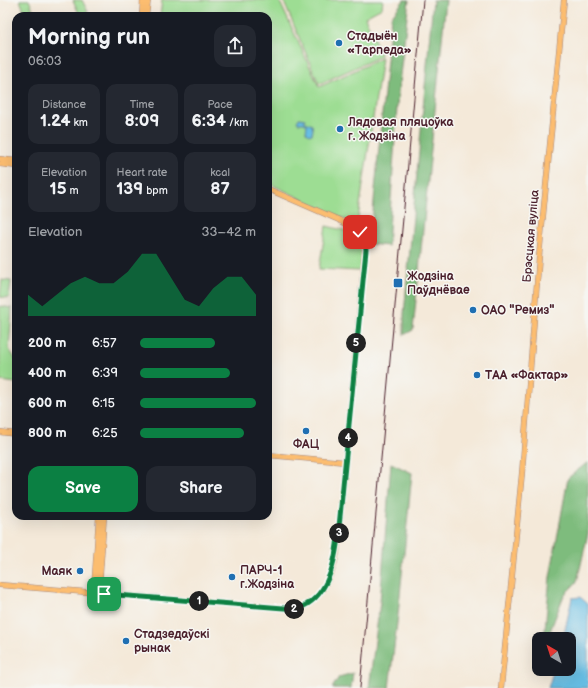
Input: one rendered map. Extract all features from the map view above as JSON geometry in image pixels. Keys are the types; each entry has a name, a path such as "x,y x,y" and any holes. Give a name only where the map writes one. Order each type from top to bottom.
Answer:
{"main road":[{"path":"142,12 143,0"},
{"path":"146,12 148,0"},
{"name":"Брэсцкая вуліца","path":"501,688 522,473 539,257 564,0"},
{"path":"0,160 12,161"},
{"path":"0,164 12,166"},
{"path":"0,585 290,609 296,609 306,605 315,598 325,586 336,558 366,241 364,234 339,220 272,191"},
{"path":"0,432 12,434"},
{"path":"272,455 345,462"},
{"path":"96,594 99,590 102,520"}],"green space":[{"path":"20,0 29,0 34,12 24,12"},
{"path":"73,0 82,0 88,12 78,12"},
{"path":"162,0 279,0 319,87 382,58 357,225 272,185 272,12 160,12"},
{"name":"Стадыён «Тарпеда»","path":"283,0 383,0 382,8 365,17 381,56 319,84"},
{"path":"404,0 409,0 398,92 388,246 370,244 391,17"},
{"path":"433,0 446,0 413,330 404,335 404,314"},
{"path":"326,226 360,234 365,242 362,269 359,271 319,269"},
{"path":"2,280 11,281 9,298 0,297"},
{"path":"0,306 12,308 9,349 12,354 12,382 0,381"},
{"path":"588,462 588,533 577,582 564,595 550,632 545,632 550,577 568,478"},
{"path":"391,463 412,473 389,688 369,688 380,602"},
{"path":"353,673 351,688 332,688 339,677"}],"water":[{"path":"299,118 305,119 305,122 312,125 312,134 309,135 306,132 307,125 297,122"},
{"path":"580,597 588,604 588,688 548,688 552,676 576,676 576,632 565,632 572,598"}],"railway":[{"path":"360,688 423,0"}],"place":[{"name":"Стадыён «Тарпеда»","path":"339,43"},
{"name":"Лядовая пляцоўка г. Жодзіна","path":"340,129"},
{"name":"Жодзіна Паўднёвае","path":"398,283"},
{"name":"ОАО \"Ремиз\"","path":"473,310"},
{"name":"ТАА «Фактар»","path":"477,375"},
{"name":"ФАЦ","path":"306,431"},
{"name":"Маяк","path":"80,571"},
{"name":"ПАРЧ-1 г.Жодзіна","path":"232,577"},
{"name":"Стадзедаўскі рынак","path":"126,641"}],"route":[{"path":"104,594 296,609 301,608 310,602 325,586 337,552 366,250 364,234 360,232"}]}
